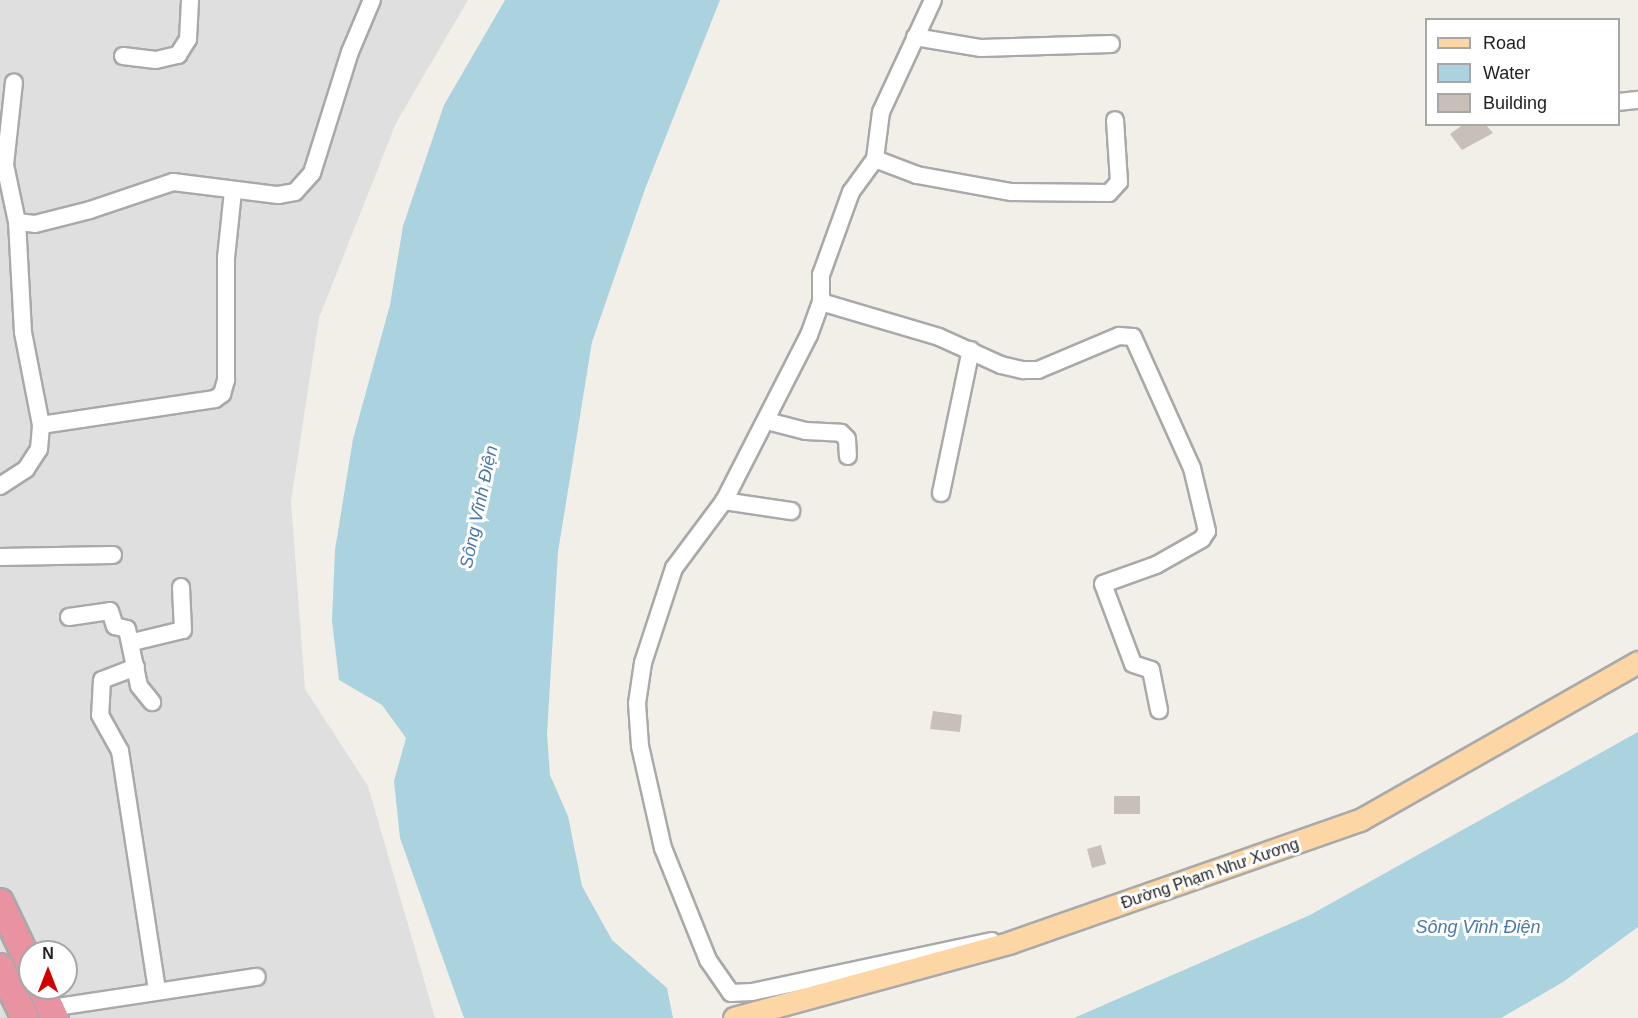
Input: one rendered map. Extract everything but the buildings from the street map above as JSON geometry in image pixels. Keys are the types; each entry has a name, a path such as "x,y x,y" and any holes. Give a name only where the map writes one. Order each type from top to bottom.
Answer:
{"highway":[{"path":"0,902 18,940"},
{"path":"0,967 25,1018"}],"main road":[{"name":"Đường Phạm Như Xương","path":"742,1015 1011,942 1360,820 1638,662"}],"street":[{"path":"123,56 156,60 178,55 188,39 190,0"},
{"path":"17,222 35,224 90,210 166,183 233,191 288,194 312,173 350,52 372,0"},
{"path":"933,0 881,112 875,159 851,192 821,275 821,302 767,421 724,501 674,568 643,663 637,703 640,746 663,848 708,960 726,989 752,992 977,941 1011,942"},
{"path":"915,37 981,48 1112,44"},
{"path":"0,486 26,469 39,449 41,425 23,333 17,222 5,165 15,82"},
{"path":"1620,102 1638,100"},
{"path":"875,159 917,175 1011,192 1109,193 1119,182 1115,120"},
{"path":"41,425 214,399 222,393 226,380 226,258 233,191"},
{"path":"821,302 971,350 1001,365 1038,370 1119,336 1129,335 1136,341 1192,468 1207,531 1202,539 1156,565 1103,584 1132,664 1150,670 1159,710"},
{"path":"941,493 971,350"},
{"path":"767,421 806,431 841,433 847,439 848,456"},
{"path":"724,501 791,511"},
{"path":"0,557 113,555"},
{"path":"133,642 183,630 181,587"},
{"path":"69,617 110,611 116,626 127,629 133,642 143,696 152,702"},
{"path":"136,667 102,680 99,715 120,751 157,989"},
{"path":"49,1005 257,977"}],"shaded area":[{"path":"0,0 468,0 396,123 319,318 291,501 305,689 368,786 435,1018 0,1018"}],"water":[{"path":"505,0 720,0 645,189 592,342 558,552 547,734 550,775 568,816 582,886 612,940 667,988 673,1018 464,1018 400,838 394,781 406,738 382,705 339,680 332,621 335,550 353,439 390,305 403,226 444,105"},
{"name":"Sông Vĩnh Điện","path":"1638,732 1638,927 1563,982 1501,1018 1074,1018 1310,915"}]}
